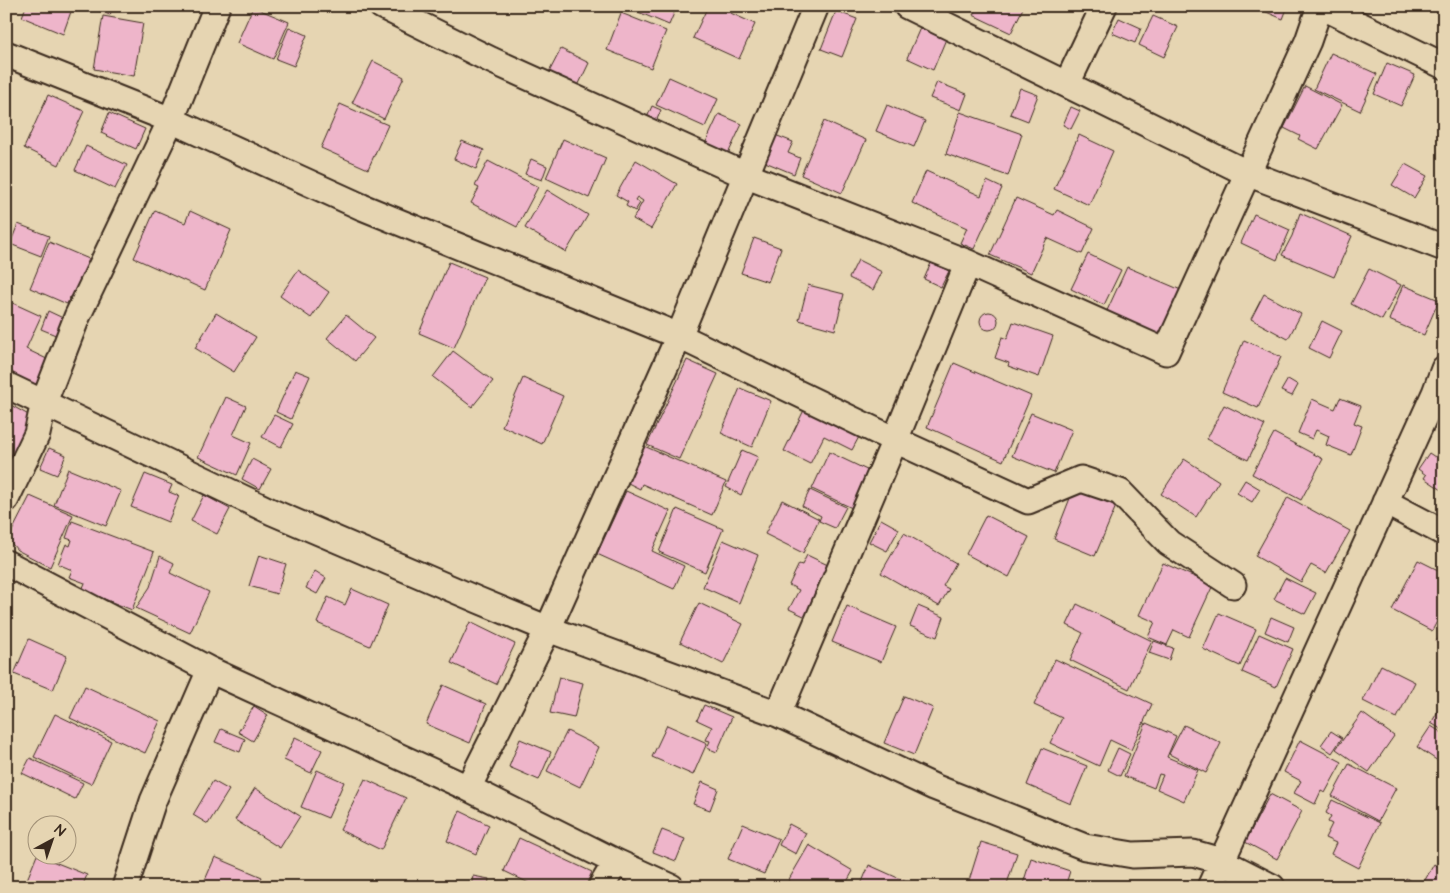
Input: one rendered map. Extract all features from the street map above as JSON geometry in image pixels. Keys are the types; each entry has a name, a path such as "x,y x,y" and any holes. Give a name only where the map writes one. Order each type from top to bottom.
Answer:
{"street":[{"path":"6,499 37,434 44,402 76,317 171,120 217,6"},
{"path":"382,6 491,60 746,175 968,263 1166,352 1308,40 1320,6 1444,66"},
{"path":"468,788 548,629 679,336 816,6"},
{"path":"907,6 1246,173 1444,248"},
{"path":"1067,84 1104,6"},
{"path":"6,54 171,120 362,207 679,336 895,440 1028,501 1081,479 1120,492 1169,543 1233,585"},
{"path":"778,714 968,263"},
{"path":"1210,887 1435,393 1444,368"},
{"path":"6,385 272,512 548,629 778,714 934,787 1085,846 1133,855 1193,853 1221,861 1272,887"},
{"path":"1385,502 1444,533"},
{"path":"6,564 210,670 468,788 616,862 671,887"},
{"path":"125,887 153,801 210,670"},
{"path":"601,887 616,862"}],"building":[{"path":"26,6 73,6 63,34 22,17"},
{"path":"88,6 113,6 110,15"},
{"path":"624,6 677,6 669,25"},
{"path":"708,6 715,6 755,24 739,59 693,38"},
{"path":"977,6 1024,6 1011,33 973,15"},
{"path":"1252,6 1288,6 1283,19"},
{"path":"253,7 289,22 273,59 237,43"},
{"path":"836,11 857,19 842,57 821,49"},
{"path":"621,13 666,31 651,68 607,50"},
{"path":"103,16 143,23 134,76 94,69"},
{"path":"1153,16 1178,27 1164,57 1139,45"},
{"path":"1119,18 1141,28 1135,43 1112,33"},
{"path":"289,27 307,35 294,66 276,59"},
{"path":"920,28 946,39 933,70 907,58"},
{"path":"561,49 589,63 577,88 548,74"},
{"path":"1331,53 1377,74 1360,111 1314,89"},
{"path":"373,61 404,77 384,119 352,103"},
{"path":"1387,63 1415,75 1401,106 1374,94"},
{"path":"669,77 718,99 705,127 656,105"},
{"path":"937,82 967,94 961,110 930,98"},
{"path":"1305,86 1342,105 1318,149 1298,139 1300,136 1284,128"},
{"path":"1020,88 1038,95 1028,121 1010,114"},
{"path":"48,95 84,111 59,165 24,148"},
{"path":"340,104 388,125 368,169 321,148"},
{"path":"887,105 925,121 914,147 876,131"},
{"path":"652,106 661,110 655,124 646,120"},
{"path":"1071,107 1080,111 1071,129 1063,125"},
{"path":"960,112 1022,134 1008,176 946,154"},
{"path":"109,113 145,129 136,149 101,133"},
{"path":"719,114 742,124 728,154 705,144"},
{"path":"824,121 866,140 842,193 801,175"},
{"path":"775,135 793,142 788,153 800,158 794,174 765,162"},
{"path":"1079,135 1113,151 1089,205 1054,189"},
{"path":"563,139 606,158 589,198 546,178"},
{"path":"462,141 484,150 476,169 454,159"},
{"path":"86,146 127,165 115,189 75,170"},
{"path":"531,159 547,166 542,180 525,174"},
{"path":"636,160 677,184 651,229 633,219 643,201 637,197 635,200 640,203 635,211 626,206 628,202 616,195"},
{"path":"488,161 538,187 517,227 471,203 479,188 475,186"},
{"path":"1405,164 1427,176 1414,198 1392,185"},
{"path":"926,171 981,196 987,181 1002,188 974,249 960,243 967,228 912,203"},
{"path":"547,190 588,215 566,252 525,228"},
{"path":"1016,198 1054,215 1057,210 1094,228 1082,254 1047,238 1031,273 990,255"},
{"path":"155,210 185,223 190,211 231,230 205,290 134,258"},
{"path":"1300,213 1352,236 1334,277 1282,255 1292,236"},
{"path":"1254,214 1290,230 1277,260 1241,243"},
{"path":"18,224 49,236 41,256 10,244"},
{"path":"754,238 781,248 768,282 741,273"},
{"path":"49,242 96,262 79,301 70,297 67,304 30,288"},
{"path":"1088,254 1121,270 1104,305 1071,289"},
{"path":"858,260 882,272 873,290 849,278"},
{"path":"449,262 485,277 454,348 419,333"},
{"path":"931,263 949,271 941,287 924,279"},
{"path":"1127,267 1181,290 1160,339 1105,315"},
{"path":"1369,269 1401,285 1382,320 1351,304"},
{"path":"298,270 329,292 311,318 280,296"},
{"path":"808,285 844,294 835,330 799,320"},
{"path":"1403,285 1439,300 1424,335 1389,320"},
{"path":"1264,294 1301,314 1288,339 1251,319"},
{"path":"6,300 41,316 26,349 51,361 39,388 6,373 6,361 10,353 6,351"},
{"path":"48,311 65,319 58,336 41,329"},
{"path":"985,312 993,312 998,317 996,328 985,330 980,325 980,317"},
{"path":"216,313 256,337 234,372 195,348"},
{"path":"346,315 374,338 355,361 327,338"},
{"path":"1322,321 1342,331 1329,358 1309,348"},
{"path":"1013,322 1053,336 1039,377 1008,366 1009,363 995,358 1002,337 1007,339"},
{"path":"1244,340 1281,357 1258,408 1222,392"},
{"path":"453,351 493,381 472,407 433,377"},
{"path":"687,360 718,374 679,459 647,445"},
{"path":"954,363 1031,396 1003,461 927,427"},
{"path":"295,370 310,376 291,419 276,412"},
{"path":"523,378 563,396 542,444 502,426"},
{"path":"1288,379 1298,385 1292,396 1281,391"},
{"path":"740,388 771,401 752,447 721,433"},
{"path":"226,397 246,406 233,435 251,443 237,475 198,457"},
{"path":"1340,398 1361,406 1354,423 1362,426 1351,455 1326,445 1329,436 1316,430 1312,439 1298,433 1312,399 1335,409"},
{"path":"6,404 34,418 6,470"},
{"path":"1224,405 1265,425 1248,460 1207,439"},
{"path":"805,408 860,435 852,450 824,436 810,464 784,451"},
{"path":"1031,413 1072,430 1054,473 1012,456"},
{"path":"274,415 293,424 281,447 262,437"},
{"path":"1274,433 1323,459 1301,500 1252,474"},
{"path":"1444,444 1444,487 1442,490 1424,478 1426,475 1418,469 1429,453 1435,457"},
{"path":"644,446 726,482 712,515 642,484 640,489 628,483"},
{"path":"49,448 66,455 57,475 40,468"},
{"path":"742,450 758,457 741,495 726,487"},
{"path":"829,452 871,472 854,509 812,489"},
{"path":"252,459 271,469 260,489 242,479"},
{"path":"1184,459 1219,481 1196,517 1161,494"},
{"path":"68,469 121,491 106,526 54,505"},
{"path":"145,474 172,485 169,492 179,496 168,522 131,507"},
{"path":"1245,480 1260,489 1252,502 1237,493"},
{"path":"1074,488 1116,506 1095,556 1054,539"},
{"path":"810,490 846,507 835,528 819,521 821,516 802,506"},
{"path":"626,491 670,511 652,551 684,566 674,589 597,554"},
{"path":"204,495 230,509 217,534 191,521"},
{"path":"30,496 73,515 50,567 17,550 8,539"},
{"path":"1288,497 1350,531 1326,573 1311,565 1301,582 1255,556"},
{"path":"782,500 819,519 803,553 765,534"},
{"path":"677,509 723,529 705,572 659,552"},
{"path":"986,515 1029,537 1009,577 966,554"},
{"path":"881,519 899,529 887,551 869,542"},
{"path":"72,521 154,552 132,610 82,590 85,583 69,577 72,570 58,564 66,544 70,546 72,540 66,538"},
{"path":"904,533 956,563 943,586 949,589 939,606 881,573"},
{"path":"723,540 758,555 739,603 703,587"},
{"path":"259,555 286,564 277,594 249,586"},
{"path":"807,555 832,567 806,617 789,609 799,590 789,585 799,564 802,565"},
{"path":"160,556 174,563 170,573 209,592 190,633 136,608 150,587"},
{"path":"1418,560 1444,573 1444,608 1432,631 1392,610"},
{"path":"1163,563 1213,585 1189,637 1174,630 1167,645 1148,637 1155,622 1139,615"},
{"path":"315,571 326,578 317,594 306,588"},
{"path":"1285,578 1316,593 1305,614 1274,599"},
{"path":"352,589 388,605 370,646 317,623 328,597 345,605"},
{"path":"699,603 743,624 723,664 680,642"},
{"path":"1077,604 1152,641 1129,689 1070,660 1083,633 1067,625"},
{"path":"847,606 896,627 881,662 832,642"},
{"path":"918,606 944,617 937,637 910,626"},
{"path":"1219,613 1256,629 1240,666 1203,649"},
{"path":"1271,617 1294,627 1288,642 1265,632"},
{"path":"470,622 515,644 496,684 451,663"},
{"path":"1444,629 1444,646 1436,642"},
{"path":"1259,634 1293,649 1276,687 1242,672"},
{"path":"29,639 67,656 53,690 14,674"},
{"path":"1154,641 1173,648 1169,660 1149,653"},
{"path":"1055,659 1152,704 1131,750 1110,740 1099,766 1050,743 1062,718 1034,705"},
{"path":"1381,665 1415,682 1397,718 1363,701"},
{"path":"559,677 583,683 574,718 550,713"},
{"path":"443,685 486,704 470,743 426,724"},
{"path":"85,686 160,721 145,753 70,718"},
{"path":"904,696 933,708 914,755 884,743"},
{"path":"1444,702 1444,731 1431,723"},
{"path":"704,705 732,717 717,752 707,748 710,741 706,740 712,727 697,720"},
{"path":"254,706 268,715 253,741 238,732"},
{"path":"1362,713 1394,736 1369,772 1336,749"},
{"path":"55,714 111,741 91,784 34,757"},
{"path":"1146,723 1176,736 1167,757 1198,770 1184,801 1157,789 1163,775 1159,774 1154,788 1124,776"},
{"path":"667,725 707,743 693,775 652,757"},
{"path":"1184,725 1221,743 1206,773 1169,754"},
{"path":"1431,726 1444,734 1444,765 1417,747"},
{"path":"221,729 245,739 240,752 215,742"},
{"path":"567,731 599,747 580,787 547,771"},
{"path":"1331,731 1342,738 1332,753 1321,745"},
{"path":"295,737 322,750 311,773 284,760"},
{"path":"520,739 551,752 539,780 509,767"},
{"path":"1300,740 1342,762 1325,793 1321,791 1315,804 1294,793 1301,781 1284,772"},
{"path":"1042,748 1087,766 1071,804 1027,785"},
{"path":"1118,748 1130,754 1120,776 1108,770"},
{"path":"30,758 83,783 75,799 22,773"},
{"path":"1349,764 1396,788 1378,821 1332,796"},
{"path":"317,770 344,782 328,818 301,807"},
{"path":"365,779 406,798 381,850 340,830"},
{"path":"213,781 229,790 208,824 193,815"},
{"path":"702,782 718,789 710,810 693,804"},
{"path":"255,788 300,816 280,848 235,820"},
{"path":"1270,794 1302,811 1277,859 1245,842"},
{"path":"1332,800 1380,823 1358,868 1331,854 1336,843 1325,838 1332,824 1328,822 1331,816 1326,813"},
{"path":"460,811 489,825 476,854 447,841"},
{"path":"743,824 779,839 764,874 728,859"},
{"path":"789,824 806,833 796,854 779,845"},
{"path":"662,830 685,839 676,861 653,852"},
{"path":"519,838 592,872 585,887 537,887 504,871"},
{"path":"981,842 1017,853 1006,887 967,887"},
{"path":"809,845 853,871 844,887 797,887 788,881"},
{"path":"215,857 262,877 258,887 202,887"},
{"path":"1031,858 1070,871 1065,887 1022,887"},
{"path":"1434,864 1444,870 1444,887 1421,887"},
{"path":"869,865 918,887 860,887"},
{"path":"33,866 64,866 87,875 82,887 24,887"},
{"path":"473,876 489,879 488,887 471,887"},
{"path":"1406,878 1420,887 1401,887"}]}
